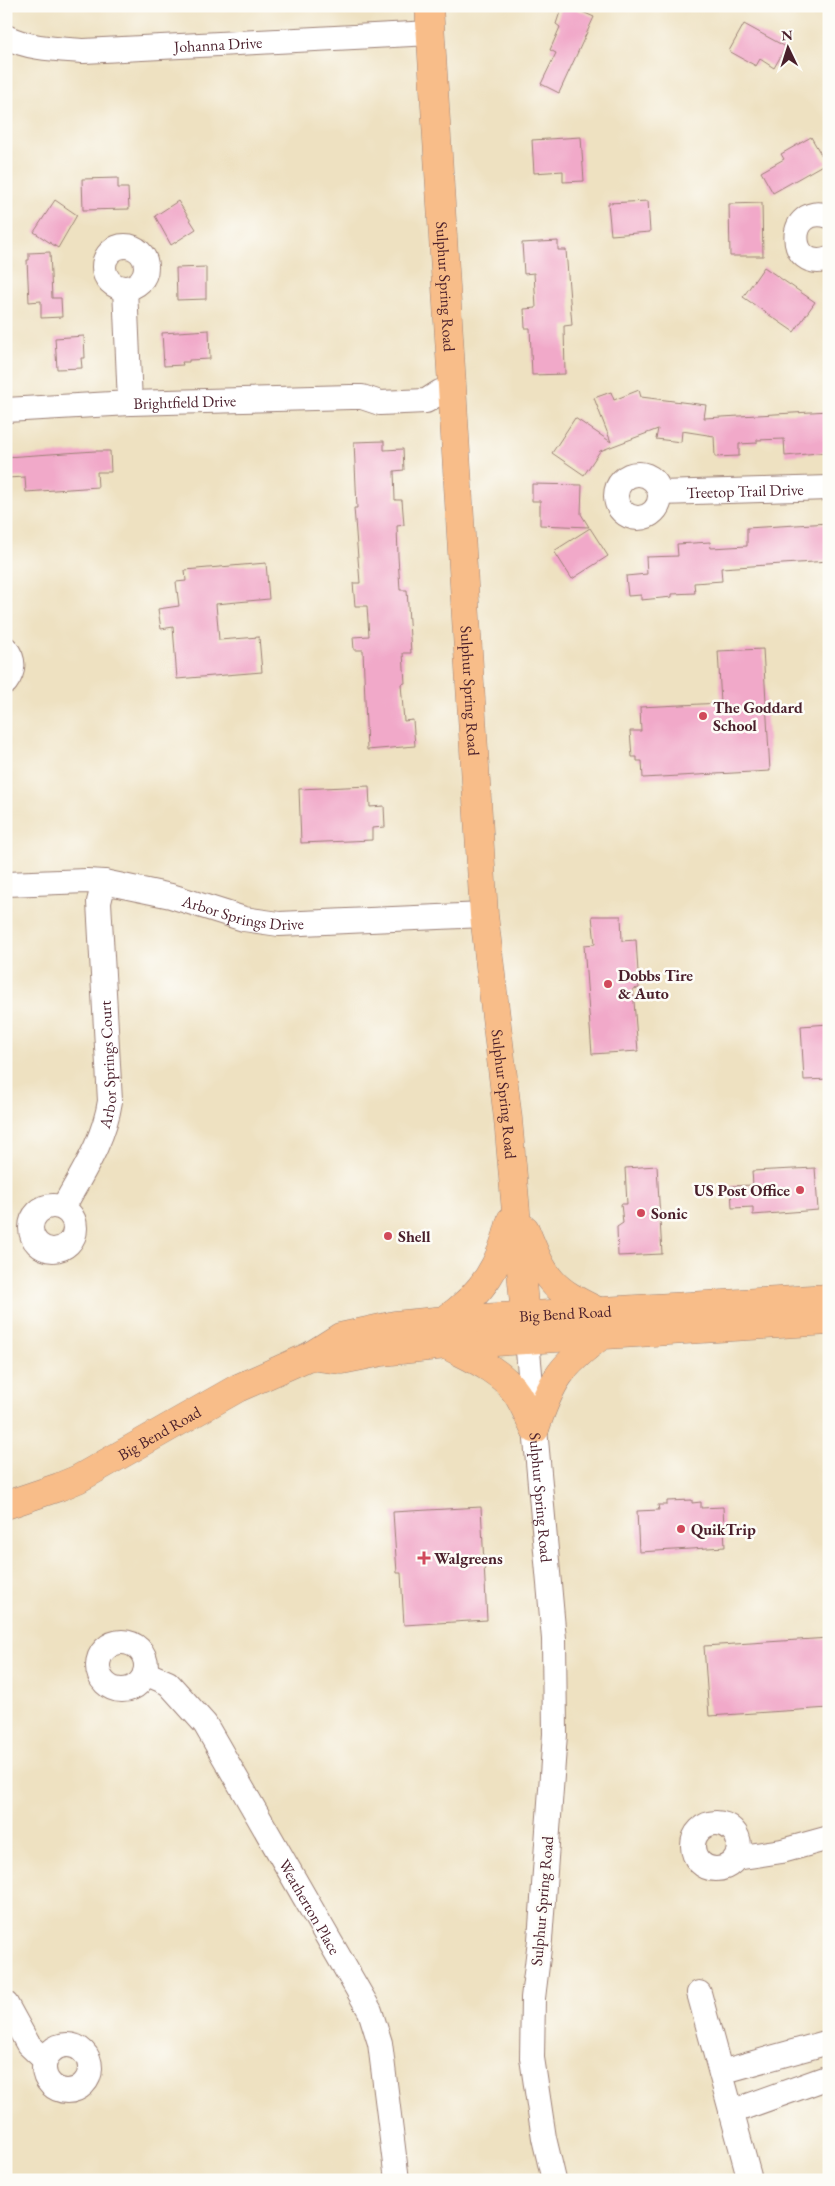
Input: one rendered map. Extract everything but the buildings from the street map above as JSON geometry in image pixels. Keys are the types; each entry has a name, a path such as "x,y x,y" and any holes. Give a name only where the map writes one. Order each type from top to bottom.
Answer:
{"main road":[{"name":"Sulphur Spring Road","path":"430,6 446,392 484,915 508,1119 526,1328"},
{"path":"515,1204 540,1265 556,1288 575,1300 601,1324 564,1367 545,1400 535,1429"},
{"path":"515,1204 505,1245 483,1287 464,1307 446,1333 479,1362 505,1381 516,1394 535,1429"},
{"name":"Big Bend Road","path":"601,1324 829,1298"},
{"name":"Big Bend Road","path":"6,1505 59,1487 78,1478 238,1388 310,1356 340,1337 395,1325 446,1333 601,1324 829,1321"}],"street":[{"name":"Johanna Drive","path":"10,44 84,51 431,33"},
{"path":"829,216 818,214 803,221 798,227 796,240 803,254 810,259 823,261 829,259"},
{"path":"125,288 130,403"},
{"name":"Brightfield Drive","path":"6,410 130,403 362,397 380,403 426,401 446,392"},
{"name":"Treetop Trail Drive","path":"660,493 829,488"},
{"path":"6,649 10,654 13,665 12,673 6,682"},
{"name":"Arbor Springs Drive","path":"6,884 104,882 171,896 262,923 298,924 484,915"},
{"name":"Arbor Springs Court","path":"63,1208 100,1142 108,1110 109,1079 99,902 104,882"},
{"name":"Sulphur Spring Road","path":"526,1328 553,1630 555,1734 540,1940 533,1998 532,2058 544,2138 554,2180"},
{"name":"Weatherton Place","path":"145,1673 168,1683 205,1724 370,2011 380,2043 397,2180"},
{"path":"736,1858 782,1851 829,1838"},
{"path":"699,1993 750,2180"},
{"path":"6,2004 28,2044 45,2060"},
{"path":"721,2072 829,2042"},
{"path":"731,2112 829,2078"}],"place":[{"name":"The Goddard School","path":"703,716"},
{"name":"Dobbs Tire & Auto","path":"608,984"},
{"name":"US Post Office","path":"800,1190"},
{"name":"Sonic","path":"641,1213"},
{"name":"Shell","path":"388,1236"},
{"name":"QuikTrip","path":"681,1529"},
{"name":"Walgreens","path":"424,1558"}]}
